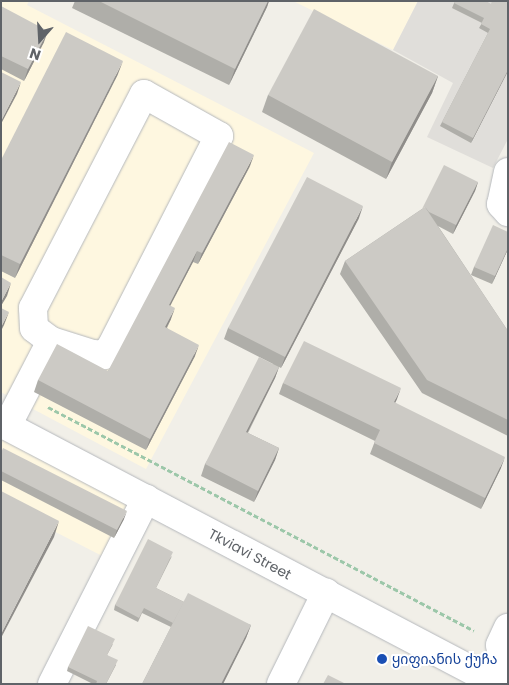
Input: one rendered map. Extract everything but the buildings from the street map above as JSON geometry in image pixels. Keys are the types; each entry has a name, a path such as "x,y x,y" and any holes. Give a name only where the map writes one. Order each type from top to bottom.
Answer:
{"street":[{"path":"144,94 219,136 111,347 104,355 93,354 51,341 34,328 33,308 144,94"},
{"path":"508,172 501,204 508,212"},
{"path":"4,425 24,394 51,341"},
{"name":"Tkviavi Street","path":"4,425 498,684"},
{"path":"52,684 146,499"},
{"path":"281,684 326,594"},
{"path":"504,636 505,684"}],"path":[{"path":"24,394 504,636"}],"shaded area":[{"path":"1,1 29,1 27,5 314,153 146,469 1,392"},
{"path":"293,1 418,1 393,50"},
{"path":"418,1 508,1 508,139 493,168 427,137 453,83 393,50"},
{"path":"1,437 136,508 110,560 1,504"}],"place":[{"name":"ყიფიანის ქუჩა","path":"382,659"}]}
